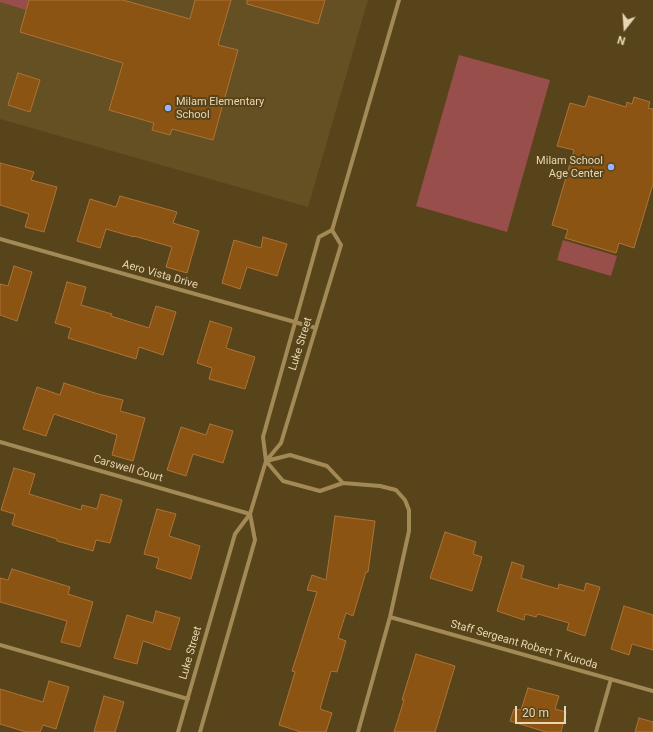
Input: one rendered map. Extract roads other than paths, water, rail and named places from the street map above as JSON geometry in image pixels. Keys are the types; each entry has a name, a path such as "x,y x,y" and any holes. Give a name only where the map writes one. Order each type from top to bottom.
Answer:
{"street":[{"path":"332,230 399,0"},
{"name":"Luke Street","path":"178,732 235,534 250,514 266,461 281,443 341,245 332,230 319,237 263,437 266,461"},
{"name":"Aero Vista Drive","path":"0,239 316,328"},
{"name":"Carswell Court","path":"0,442 250,514"},
{"path":"343,483 327,466 290,455 266,461 283,480 320,491 343,483 380,486 396,490 405,500 409,510 409,530 390,617 358,732"},
{"name":"Luke Street","path":"200,732 255,540 250,514"},
{"name":"Staff Sergeant Robert T Kuroda","path":"390,617 653,691"},
{"path":"0,645 188,699"},
{"path":"596,732 611,679"}],"place":[{"name":"Milam Elementary School","path":"168,108"},
{"name":"Milam School Age Center","path":"611,167"}]}
